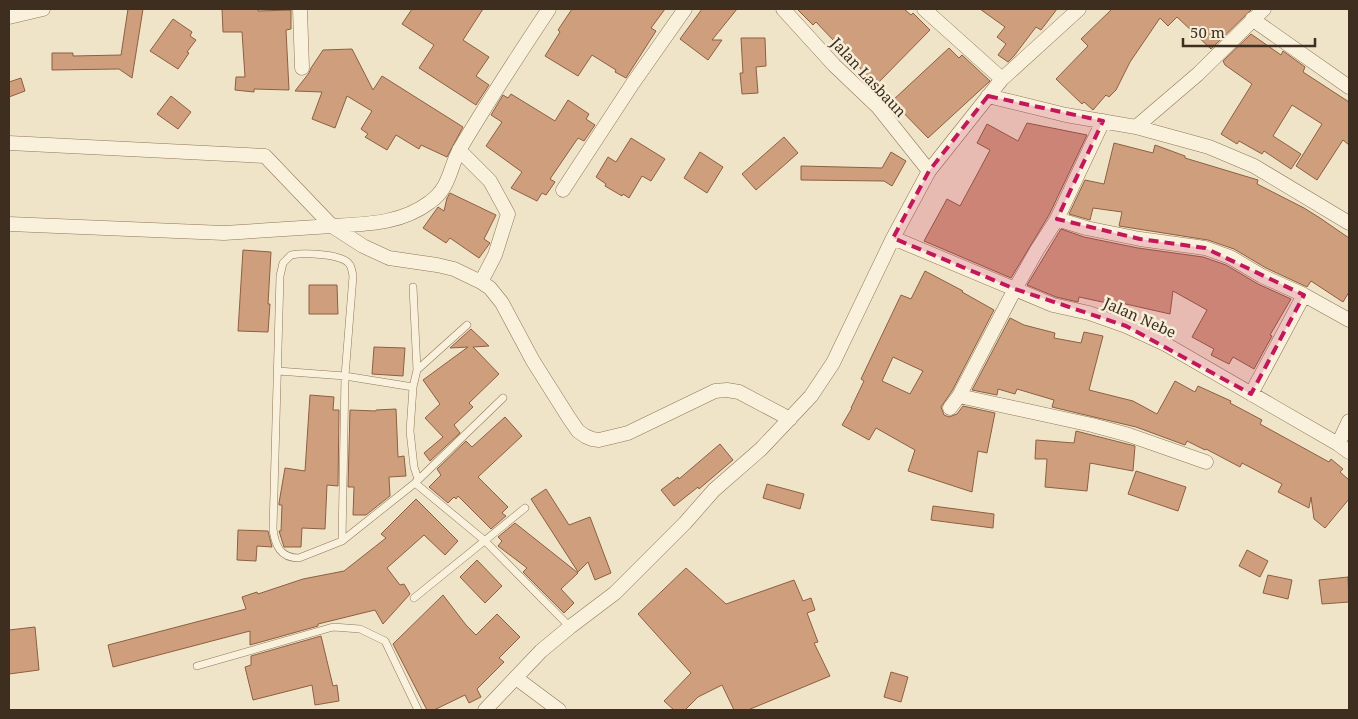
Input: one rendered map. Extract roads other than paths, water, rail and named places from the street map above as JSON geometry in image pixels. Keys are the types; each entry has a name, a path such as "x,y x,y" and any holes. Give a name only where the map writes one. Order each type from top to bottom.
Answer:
{"street":[{"path":"9,17 43,9"},
{"path":"300,9 302,68"},
{"path":"9,224 224,233 389,222 428,204 445,187 460,150 549,9"},
{"path":"563,190 633,83 685,9"},
{"name":"Jalan Lasbaun","path":"783,9 834,64 878,107 929,171"},
{"path":"924,9 1002,80"},
{"path":"486,710 541,652 615,593 685,523 714,490 761,449 812,396 833,363 893,238 929,171 1002,80 1079,9"},
{"path":"1136,127 1198,74 1264,9"},
{"path":"1252,19 1349,87"},
{"path":"988,96 1066,115 1136,127 1209,147 1254,166 1349,223"},
{"path":"950,408 960,396 1015,289 1057,219 1104,121"},
{"path":"9,143 265,156 332,226 363,246 389,258 437,265 454,270 490,288 502,303 538,369 578,431 585,436 599,440 628,433 715,391 727,390 739,392 790,419"},
{"path":"460,150 490,181 508,214 494,255 481,282"},
{"path":"1057,219 1086,228 1140,239 1205,248 1230,256 1262,276 1304,295 1349,320"},
{"name":"Jalan Nebe","path":"893,238 1053,305 1089,313 1126,326 1167,345 1343,448 1349,421"},
{"path":"1251,394 1304,295"},
{"path":"960,396 1092,425 1129,435 1206,462"},
{"path":"516,678 559,710"}],"lane":[{"path":"342,541 345,376 353,276 351,266 345,260 309,253 291,255 283,262 280,276 273,529 274,540 278,549 291,558 299,558 342,541 415,483 503,398"},
{"path":"413,287 417,370 413,387 410,431 414,467 418,479 415,483"},
{"path":"417,370 467,325"},
{"path":"278,371 345,376 413,387"},
{"path":"415,483 484,540 570,627"},
{"path":"414,598 524,508"},
{"path":"197,666 333,627 360,628 384,641 418,710"}]}
